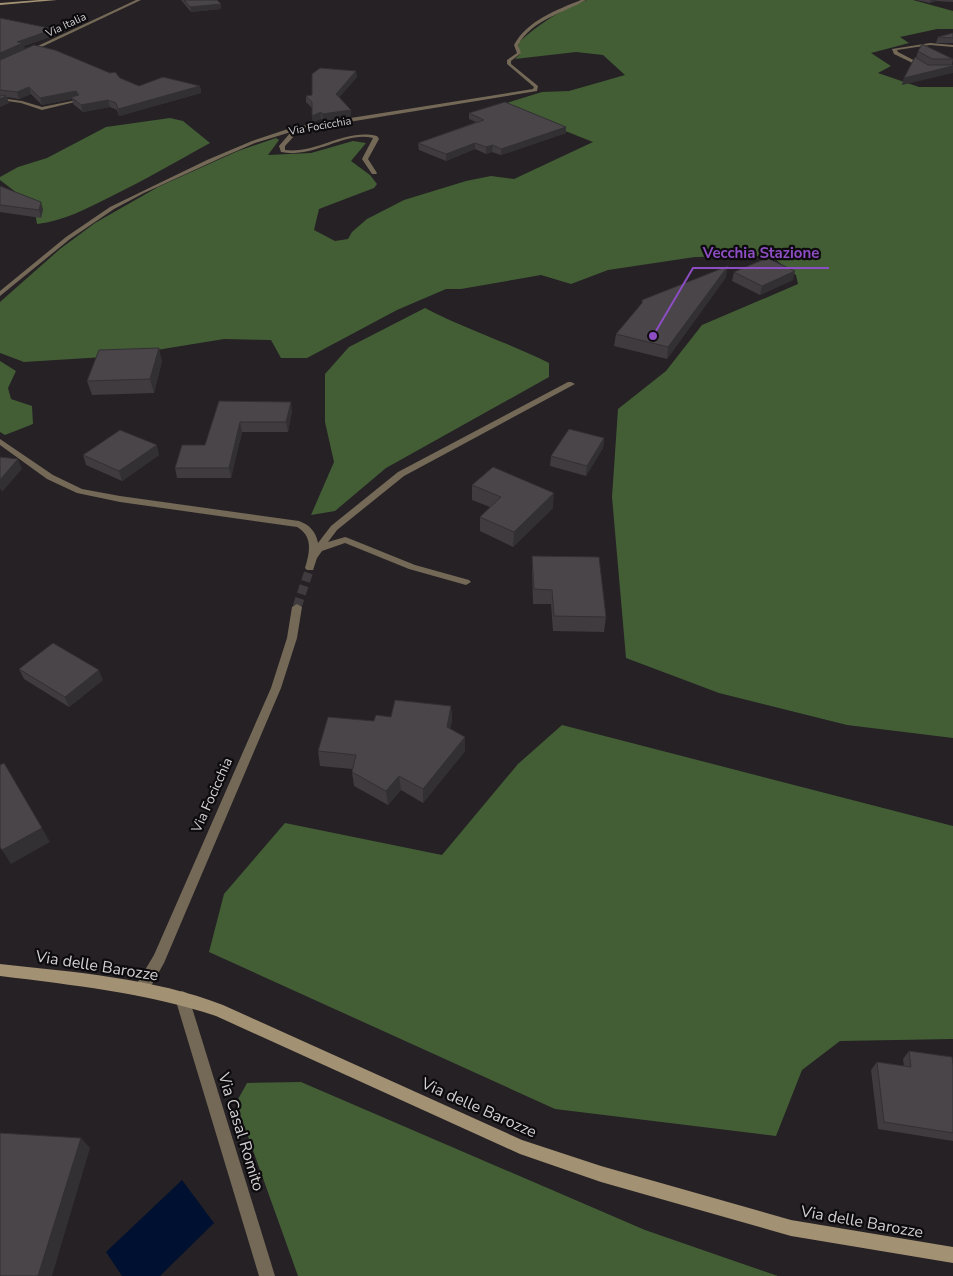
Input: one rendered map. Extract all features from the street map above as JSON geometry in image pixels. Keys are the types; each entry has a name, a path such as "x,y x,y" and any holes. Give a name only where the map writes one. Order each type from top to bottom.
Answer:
{"main road":[{"path":"0,4 54,0"},
{"name":"Via delle Barozze","path":"0,970 141,990 182,998 218,1010 520,1146 601,1174 791,1228 953,1255"}],"street":[{"name":"Via Italia","path":"22,55 140,0"},
{"name":"Via Focicchia","path":"0,294 58,245 122,202 217,157 266,138 294,130 535,90 536,87 509,64 509,61 519,53 516,45 518,39 542,19 584,0"},
{"path":"928,69 894,50 921,45 953,46"},
{"path":"0,99 22,102 42,109 77,101"},
{"path":"294,130 294,133 282,146 283,151 302,152 358,136 375,138 365,159 374,173"},
{"path":"310,568 316,554 334,528 400,474 571,384"},
{"path":"0,441 50,477 80,491 120,499 299,524 312,536 316,554"},
{"path":"316,554 345,540 412,567 466,582"},
{"name":"Via Focicchia","path":"141,990 158,959 276,688 292,638 297,607"},
{"name":"Via Casal Romito","path":"182,998 267,1276"}],"green space":[{"path":"587,0 913,0 953,11 953,29 937,29 900,37 909,43 871,53 891,66 878,73 919,87 953,87 953,738 847,725 719,693 626,658 612,497 618,409 666,371 702,325 798,284 796,275 776,260 761,256 695,257 608,270 571,284 541,275 461,289 446,289 397,310 307,358 281,358 271,340 224,339 120,356 24,362 0,353 0,302 60,249 95,223 158,187 238,151 276,138 279,140 268,155 311,153 353,141 366,143 351,161 370,175 377,184 374,188 319,209 314,230 335,241 348,239 352,232 367,219 404,200 466,181 491,176 514,179 593,142 500,105 542,92 569,91 625,75 603,55 576,52 515,59 520,54 518,43 526,36 542,23"},
{"path":"170,118 183,121 210,143 124,190 66,217 37,224 34,206 0,180 0,177 18,167 47,158 106,127"},
{"path":"425,308 549,363 549,377 386,468 335,511 311,515 334,462 325,422 325,374 349,347"},
{"path":"0,361 16,371 8,388 11,399 32,406 33,424 5,435 0,432"},
{"path":"562,725 953,826 953,1039 840,1041 802,1070 776,1136 555,1109 209,952 224,894 285,823 442,855 518,764"},
{"path":"301,1082 645,1230 778,1276 298,1276 236,1103 247,1083"}],"water":[{"path":"182,1180 214,1223 160,1276 122,1276 106,1252"}],"building":[{"path":"184,0 217,0 221,4 190,7"},
{"path":"0,18 54,29 17,42 23,43 0,53"},
{"path":"953,33 953,38 938,37"},
{"path":"922,44 953,59 932,59 918,51"},
{"path":"34,45 55,50 110,73 115,72 120,78 139,86 163,77 200,86 118,109 116,103 108,100 81,105 71,97 79,95 76,91 40,98 29,87 17,92 0,90 0,60"},
{"path":"915,57 928,65 953,66 904,78"},
{"path":"320,68 356,71 336,94 351,110 322,114 321,112 312,116 312,102 306,96 312,95 312,74"},
{"path":"505,102 566,127 501,149 493,145 486,147 475,143 446,154 418,143 484,120 469,113"},
{"path":"0,186 41,202 39,210 0,205"},
{"path":"767,258 795,271 762,286 734,272"},
{"path":"728,266 668,347 616,334 642,303 642,300"},
{"path":"159,348 150,379 87,381 99,350"},
{"path":"219,401 291,402 286,422 240,422 229,468 175,468 182,445 205,445"},
{"path":"569,429 604,438 587,466 551,456"},
{"path":"120,430 157,445 119,471 83,455"},
{"path":"0,457 18,459 0,480"},
{"path":"493,467 554,493 514,532 480,517 501,497 472,485"},
{"path":"532,556 599,557 606,617 554,616 552,590 534,589"},
{"path":"53,643 99,670 65,697 19,669"},
{"path":"395,700 451,706 447,727 465,737 423,789 399,776 386,791 352,772 356,755 318,751 328,717 374,721 376,715 391,717"},
{"path":"4,763 42,828 2,850 0,847 0,765"},
{"path":"909,1051 952,1057 953,1133 884,1122 877,1062 911,1067"},
{"path":"0,1133 81,1138 38,1276 0,1276"}],"tunnel":[{"path":"297,607 310,568"}],"place":[{"name":"Vecchia Stazione","path":"653,336"}]}
